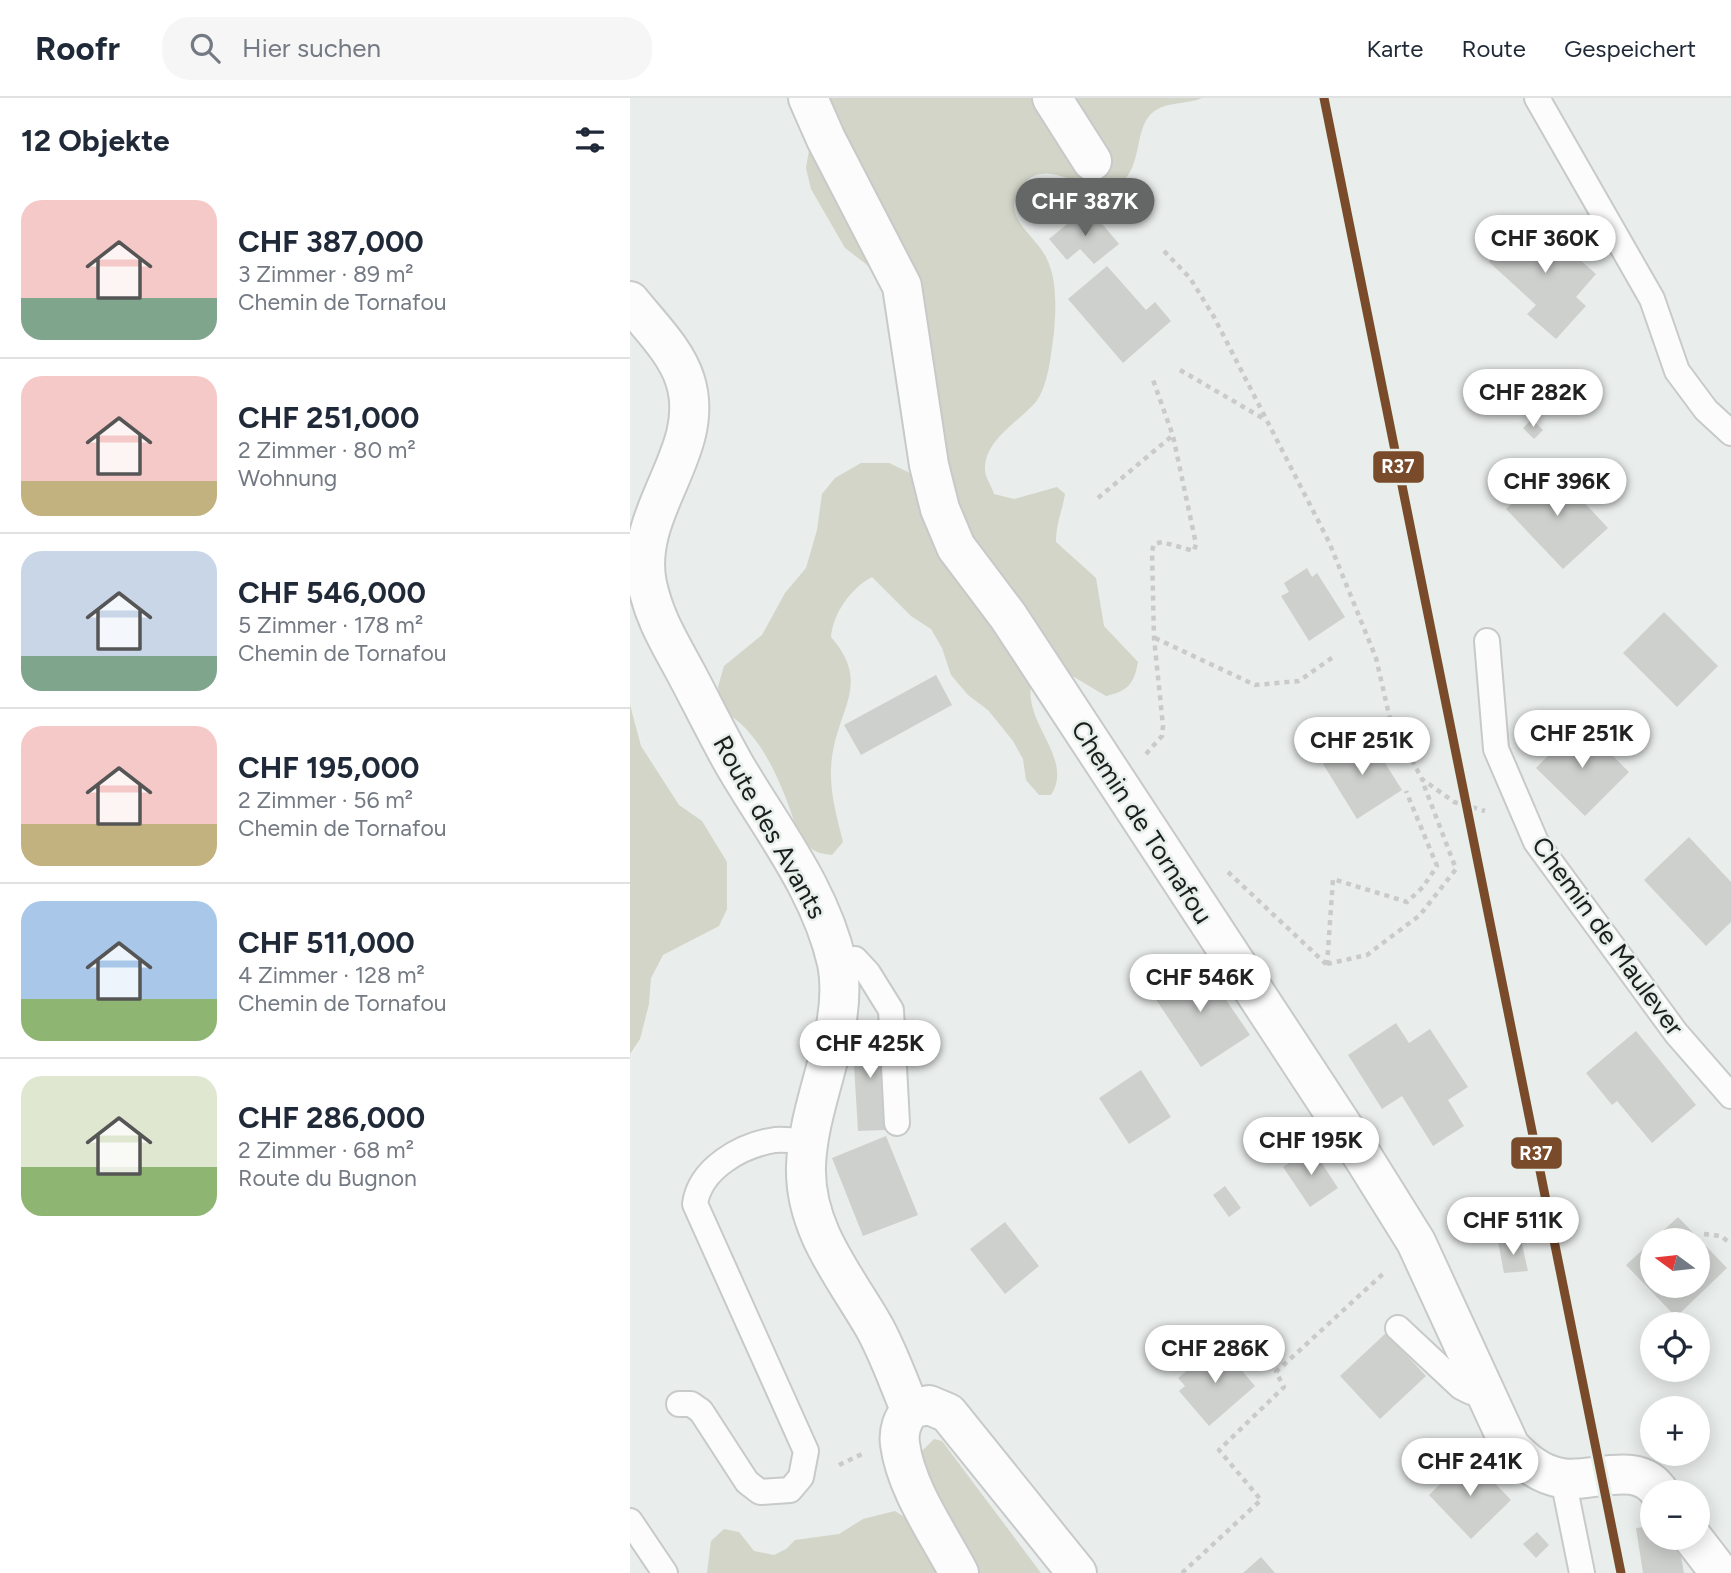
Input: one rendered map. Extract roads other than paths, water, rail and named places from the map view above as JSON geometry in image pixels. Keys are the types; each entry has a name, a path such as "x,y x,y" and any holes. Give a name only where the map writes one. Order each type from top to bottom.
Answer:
{"street":[{"name":"Chemin de Tornafou","path":"808,98 826,139 902,286 929,465 940,509 956,547 1008,616 1416,1242 1510,1446 1535,1469 1563,1479 1628,1474 1645,1480"},
{"path":"1052,98 1092,161"},
{"name":"Route des Avants","path":"630,301 670,352 685,380 690,409 685,439 652,516 645,550 646,580 655,619 734,764 787,847 819,909 837,963 839,986 833,1036 808,1142 808,1191 822,1242 874,1327 910,1409"},
{"path":"959,1573 910,1480 900,1444 901,1424 910,1409 929,1405 948,1413 1077,1573"},
{"path":"1702,1550 1720,1573"}],"lane":[{"path":"1537,98 1652,299 1677,371 1706,410 1731,433"},
{"name":"Chemin de Maulever","path":"1487,641 1496,749 1536,842 1676,1033 1731,1096"},
{"path":"837,963 855,959 868,973 891,1010 897,1123"},
{"path":"679,1404 691,1404 701,1411 747,1482 760,1493 790,1490 801,1477 806,1451 695,1204 697,1188 718,1164 757,1144 779,1139 808,1142"},
{"path":"1398,1328 1461,1387 1471,1392 1485,1391"},
{"path":"1563,1479 1563,1492 1582,1573"},
{"path":"630,1521 665,1573"}]}
